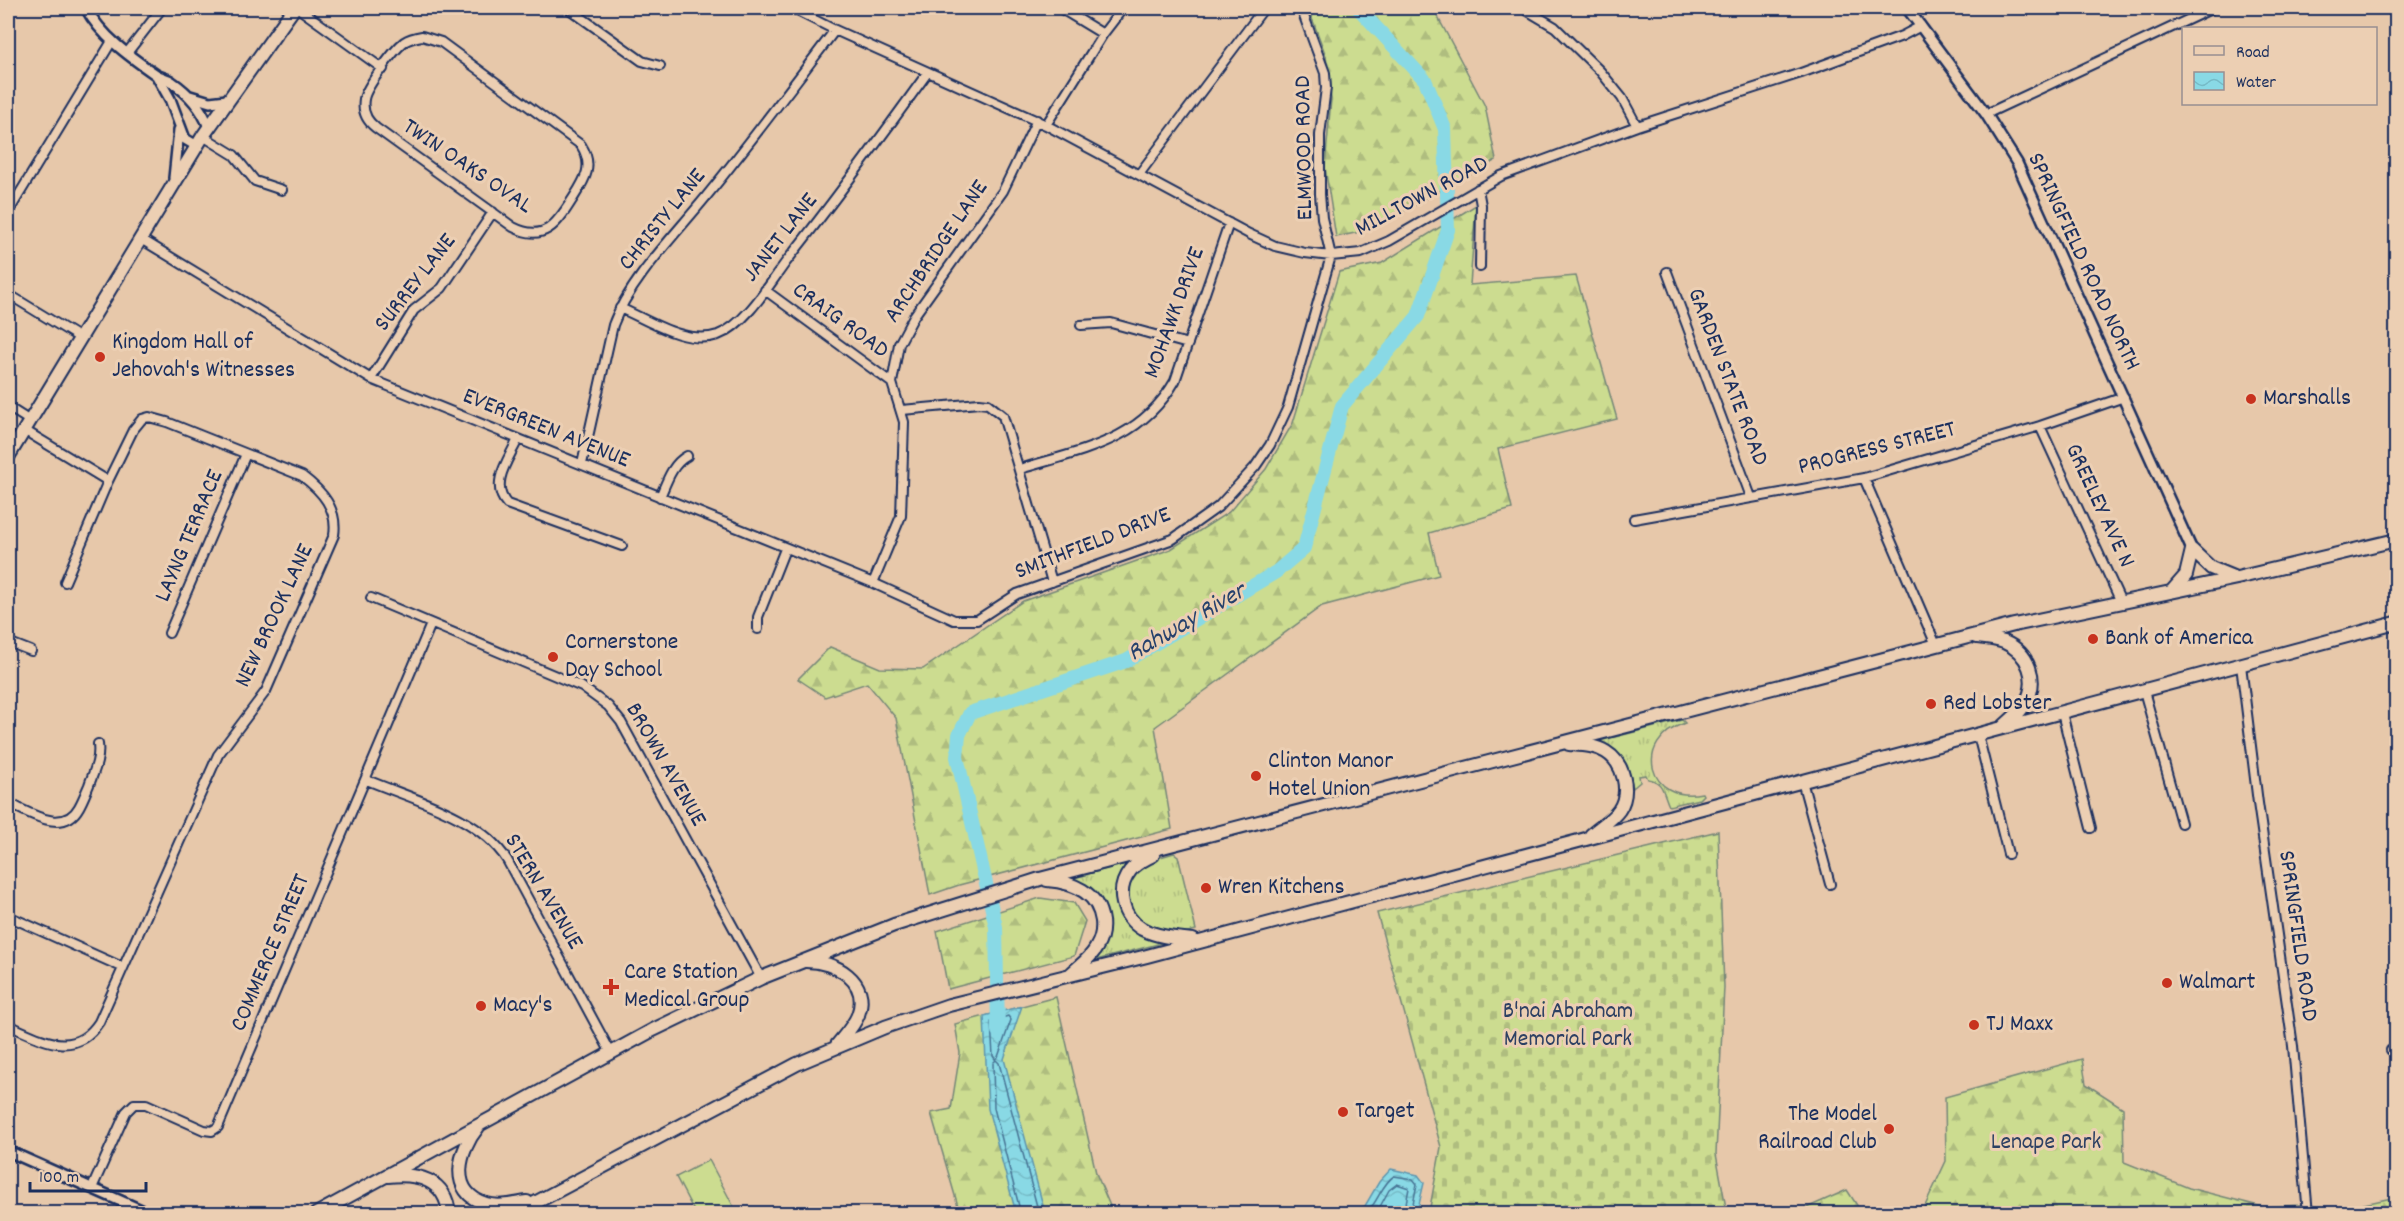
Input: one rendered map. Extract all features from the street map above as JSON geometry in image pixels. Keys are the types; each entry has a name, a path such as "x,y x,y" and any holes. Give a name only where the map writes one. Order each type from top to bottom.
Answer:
{"main road":[{"path":"8,457 203,136 296,8"},
{"path":"316,1214 611,1053 761,978 894,925 973,899 1040,879 1561,743 1687,706 1971,636 2237,578 2397,540"},
{"path":"2172,591 2186,575 2192,550 2211,568 2237,578"},
{"path":"514,1214 779,1073 836,1046 918,1015 2397,623"},
{"path":"1971,636 1997,640 2013,647 2025,658 2030,668 2032,687 2028,698 2022,708 2000,730"},
{"path":"1561,743 1605,751 1617,762 1624,777 1625,793 1621,807 1610,820 1587,838"},
{"path":"1169,845 1143,860 1128,874 1122,893 1125,909 1137,925 1148,931 1171,938 1204,940"},
{"path":"1040,879 1063,882 1082,889 1093,899 1100,912 1102,931 1098,946 1069,976"},
{"path":"802,961 818,962 838,968 852,978 857,987 860,997 859,1012 852,1026 836,1046"},
{"path":"481,1124 466,1143 460,1156 460,1171 468,1191 483,1203 498,1206 541,1199"},
{"path":"385,1176 412,1175 432,1182 443,1193 450,1214"}],"street":[{"path":"86,8 96,25 112,41 157,76 170,99 185,139 203,136 234,155 255,181 282,190"},
{"path":"128,52 162,8"},
{"path":"296,8 383,69"},
{"path":"568,8 642,61 660,66"},
{"name":"MILLTOWN ROAD","path":"791,8 1037,120 1275,246 1331,256 1361,253 1389,241 1501,176 1638,126 1801,73 1902,36 1921,26"},
{"path":"1060,8 1103,34"},
{"path":"1046,125 1103,34 1123,8"},
{"path":"1140,173 1264,8"},
{"name":"ELMWOOD ROAD","path":"1301,8 1325,74 1326,88 1320,135 1320,194 1331,256"},
{"path":"1523,8 1555,27 1600,71 1622,98 1638,126"},
{"name":"SPRINGFIELD ROAD NORTH","path":"1907,8 1986,114 2027,182 2192,550"},
{"path":"1986,114 2213,8"},
{"name":"CHRISTY LANE","path":"582,464 613,325 620,308 648,268 734,163 835,30"},
{"name":"TWIN OAKS OVAL","path":"422,36 435,39 581,145 588,165 586,178 555,225 542,231 527,232 513,227 371,124 363,107 365,95 383,69 399,47 409,39 422,36"},
{"path":"9,211 112,41"},
{"name":"JANET LANE","path":"620,308 682,335 700,338 717,335 730,329 740,321 841,193 928,72"},
{"path":"157,76 170,80 204,113 203,136"},
{"path":"185,93 199,100 210,102 227,100"},
{"name":"ARCHBRIDGE LANE","path":"873,583 901,516 904,440 902,410 892,383 896,354 908,325 1004,191 1037,120"},
{"path":"172,187 176,169 179,127"},
{"path":"1478,189 1481,205 1480,267"},
{"name":"SURREY LANE","path":"371,380 414,310 442,288 493,212"},
{"name":"MOHAWK DRIVE","path":"1020,469 1107,442 1140,423 1168,393 1175,381 1229,223"},
{"name":"EVERGREEN AVENUE","path":"141,239 371,380 873,583 954,620"},
{"name":"SMITHFIELD DRIVE","path":"954,620 977,620 1017,594 1173,539 1218,507 1237,488 1270,445 1288,407 1331,256"},
{"name":"GARDEN STATE ROAD","path":"1667,272 1751,496"},
{"name":"CRAIG ROAD","path":"765,290 892,383"},
{"path":"8,294 80,338"},
{"path":"1081,325 1111,324 1188,344"},
{"name":"PROGRESS STREET","path":"1634,519 1864,477 2040,426 2124,397"},
{"path":"902,410 988,404 1003,416 1052,582"},
{"path":"8,407 27,426 108,481 65,582"},
{"name":"NEW BROOK LANE","path":"8,1025 54,1044 81,1040 99,1022 218,755 266,691 334,535 334,516 329,504 313,484 302,477 246,454 149,417 142,418 133,430 108,481"},
{"name":"GREELEY AVE N","path":"2040,426 2121,602"},
{"path":"518,439 498,484 502,498 507,504 622,546"},
{"name":"LAYNG TERRACE","path":"169,633 246,454"},
{"path":"660,497 674,467 679,460 687,456"},
{"path":"1864,477 1936,645"},
{"path":"758,629 758,617 785,549"},
{"name":"BROWN AVENUE","path":"371,598 582,687 608,706 621,722 761,978"},
{"name":"COMMERCE STREET","path":"92,1188 126,1112 134,1104 146,1104 204,1130 212,1131 218,1127 367,780 431,624"},
{"path":"8,642 31,651"},
{"name":"SPRINGFIELD ROAD","path":"2241,665 2258,803 2293,1046 2308,1214"},
{"path":"2144,691 2181,823"},
{"path":"2062,713 2091,828"},
{"path":"1978,735 2008,854"},
{"path":"8,803 46,820 59,822 70,818 79,808 98,761 98,744"},
{"name":"STERN AVENUE","path":"367,780 462,819 495,843 611,1053"},
{"path":"1802,781 1830,884"},
{"path":"8,916 122,967"},
{"path":"8,1151 150,1214"}],"green space":[{"path":"1308,8 1433,8 1485,106 1496,160 1369,230 1336,237 1325,167 1331,99 1326,56"},
{"path":"1476,205 1470,285 1576,276 1617,419 1498,449 1512,509 1429,533 1439,575 1322,606 1155,727 1172,829 959,885 930,895 896,718 867,683 825,697 798,679 830,647 880,668 923,669 1023,601 1171,549 1229,512 1266,469 1293,423 1339,272 1382,263"},
{"path":"1682,720 1685,723 1668,732 1658,743 1653,756 1653,769 1659,780 1669,789 1684,794 1702,793 1703,795 1699,799 1669,806 1660,785 1648,779 1646,775 1639,776 1640,782 1633,788 1629,771 1626,772 1599,741"},
{"name":"B'nai Abraham Memorial Park","path":"1718,831 1724,987 1716,1154 1727,1213 1429,1213 1441,1147 1377,913"},
{"path":"1174,853 1178,856 1196,930 1180,934 1151,929 1134,916 1127,902 1129,880 1147,861"},
{"path":"1124,864 1129,867 1117,889 1150,938 1162,943 1096,960 1102,948 1093,891 1074,878"},
{"path":"1040,898 1074,903 1085,921 1074,956 948,989 937,931"},
{"path":"1056,997 1096,1173 1113,1213 960,1213 931,1113 951,1109 960,1053 955,1024"},
{"name":"Lenape Park","path":"2082,1059 2086,1084 2123,1108 2124,1162 2189,1188 2263,1207 2303,1205 2312,1213 1916,1214 1924,1208 1946,1161 1945,1097"},
{"path":"709,1160 737,1213 695,1213 676,1177"},
{"path":"1847,1190 1862,1213 1795,1213"},
{"path":"2396,1197 2396,1211 2390,1213 2324,1213"}],"water":[{"path":"1022,1006 1004,1059 1045,1213 1016,1213 988,1109 984,1016"},
{"path":"1391,1169 1418,1175 1424,1183 1417,1213 1351,1213 1365,1206 1379,1182"}],"waterway":[{"name":"Rahway River","path":"998,1031 996,927 957,757 959,735 970,713 1126,661 1276,572 1304,548 1342,406 1418,316 1448,230 1445,129 1425,80 1358,8"}],"place":[{"name":"Kingdom Hall of Jehovah's Witnesses","path":"100,357"},
{"name":"Marshalls","path":"2251,399"},
{"name":"Bank of America","path":"2093,639"},
{"name":"Cornerstone Day School","path":"553,657"},
{"name":"Red Lobster","path":"1931,704"},
{"name":"Clinton Manor Hotel Union","path":"1256,776"},
{"name":"Wren Kitchens","path":"1206,888"},
{"name":"Walmart","path":"2167,983"},
{"name":"Care Station Medical Group","path":"611,987"},
{"name":"Macy's","path":"481,1006"},
{"name":"TJ Maxx","path":"1974,1025"},
{"name":"Target","path":"1343,1112"},
{"name":"The Model Railroad Club","path":"1889,1129"}]}
